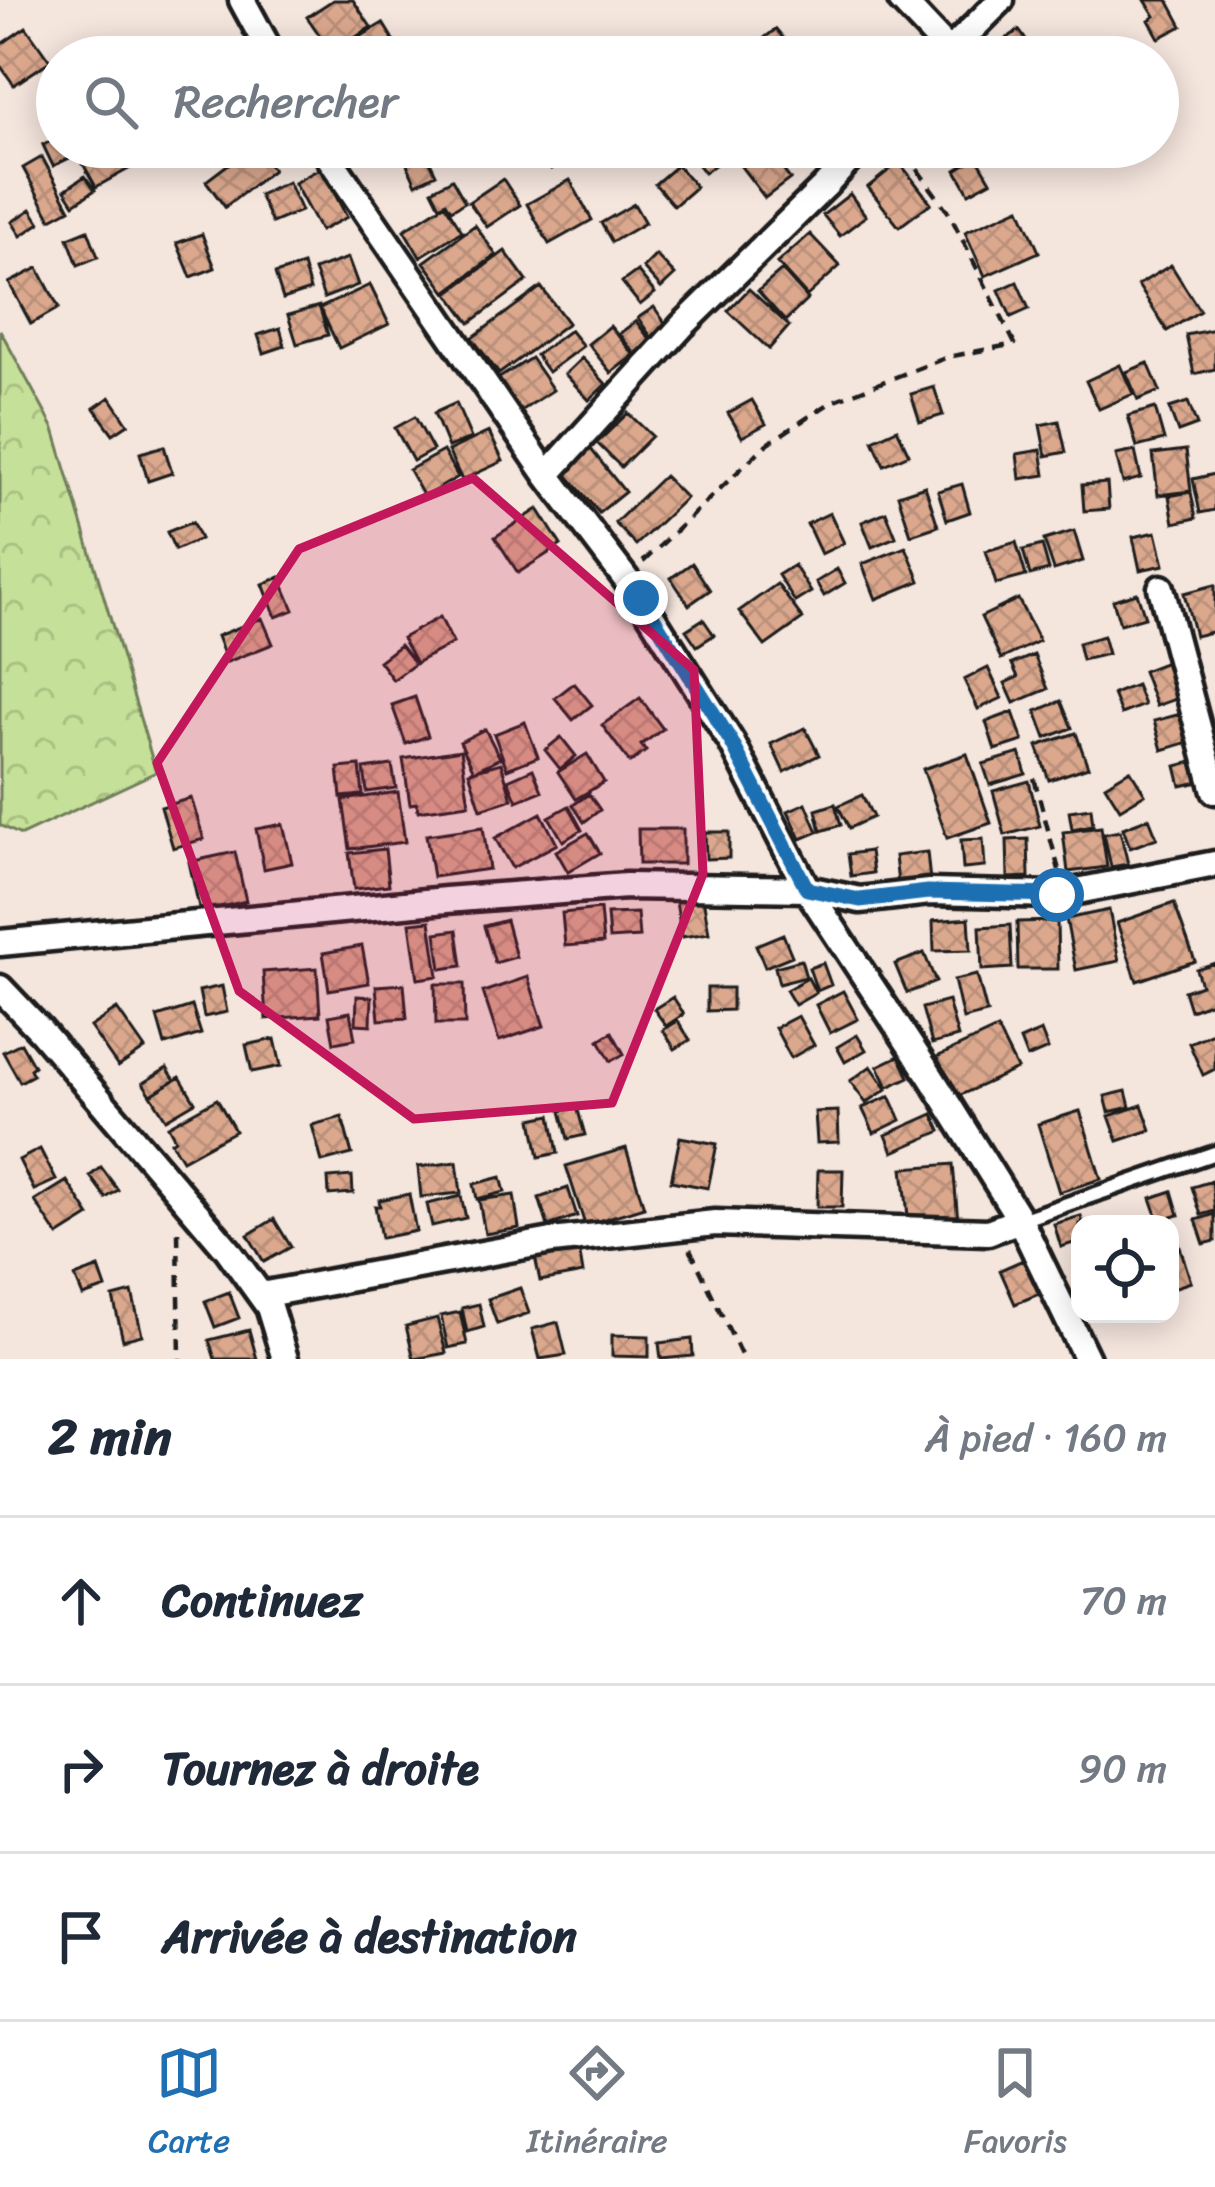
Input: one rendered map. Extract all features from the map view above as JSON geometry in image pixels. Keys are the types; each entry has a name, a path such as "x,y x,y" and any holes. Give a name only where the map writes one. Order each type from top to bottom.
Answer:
{"street":[{"path":"242,0 262,36"},
{"path":"901,0 931,36"},
{"path":"964,36 1000,0"},
{"path":"336,168 547,475 626,578 732,743 807,889 932,1077 1019,1220 1087,1359"},
{"path":"547,475 682,326 840,168"},
{"path":"1161,588 1215,791"},
{"path":"0,943 626,886 807,889 860,900 928,892 1064,893 1215,864"},
{"path":"0,988 215,1235 269,1307 285,1359"},
{"path":"260,1295 552,1241 715,1223 988,1232 1019,1220"}],"lane":[{"path":"1019,1220 1215,1153"}],"path":[{"path":"626,578 767,444 832,401 948,357 1015,344 949,213 916,168"},
{"path":"1034,778 1064,893"},
{"path":"680,1227 743,1359"},
{"path":"178,1232 180,1359"}],"highlighted area":[{"path":"473,478 694,670 703,874 612,1103 414,1119 239,991 157,763 299,549"}],"green space":[{"path":"0,330 54,429 156,772 21,835 0,825"}],"building":[{"path":"333,0 353,0 371,27 358,36 320,36 307,17"},
{"path":"1145,0 1168,0 1182,26 1158,36 1149,20 1155,16"},
{"path":"383,23 391,36 362,36"},
{"path":"26,27 36,41 36,70 14,85 0,65 0,45"},
{"path":"36,160 36,168 48,168 70,209 51,219 23,168"},
{"path":"85,168 131,168 96,187"},
{"path":"223,168 273,170 225,207 206,181"},
{"path":"321,168 347,217 320,231 294,183"},
{"path":"409,168 433,168 436,174 416,184"},
{"path":"680,168 696,187 674,206 655,184"},
{"path":"742,168 782,168 790,179 765,198"},
{"path":"892,168 904,168 931,203 899,227 868,187"},
{"path":"983,168 991,181 969,193 956,170"},
{"path":"85,176 95,190 74,204 65,190"},
{"path":"452,179 465,202 451,210 446,202 440,206 432,190"},
{"path":"503,179 520,205 487,227 469,202"},
{"path":"570,180 592,220 549,244 527,204"},
{"path":"288,182 301,211 272,223 259,195"},
{"path":"850,194 866,216 840,236 823,215"},
{"path":"445,204 462,231 420,257 404,230"},
{"path":"634,204 645,223 612,242 601,223"},
{"path":"1020,208 1039,252 985,276 965,232"},
{"path":"31,209 40,223 21,236 12,222"},
{"path":"475,225 496,255 446,292 424,262"},
{"path":"88,230 98,257 78,265 68,238"},
{"path":"202,234 215,268 191,277 177,243"},
{"path":"810,234 840,266 807,296 777,263"},
{"path":"505,251 527,281 470,323 448,293"},
{"path":"656,255 675,275 661,288 643,268"},
{"path":"348,258 358,285 324,298 314,270"},
{"path":"303,265 310,290 283,299 275,274"},
{"path":"1171,265 1200,311 1167,331 1138,285"},
{"path":"38,268 59,308 31,324 9,283"},
{"path":"782,270 808,299 785,321 758,291"},
{"path":"637,271 655,293 640,305 622,282"},
{"path":"1017,282 1029,309 1011,317 999,290"},
{"path":"370,285 389,324 339,348 320,308"},
{"path":"541,287 568,323 499,374 472,338"},
{"path":"749,289 789,326 769,349 728,311"},
{"path":"319,306 328,335 297,344 288,315"},
{"path":"654,307 670,330 654,341 638,318"},
{"path":"636,321 651,341 635,354 619,334"},
{"path":"610,326 634,355 611,373 588,344"},
{"path":"280,328 285,346 264,353 258,335"},
{"path":"1215,329 1215,369 1194,374 1186,335"},
{"path":"570,330 583,346 548,372 536,355"},
{"path":"531,358 553,390 518,413 496,380"},
{"path":"582,358 606,384 589,400 565,374"},
{"path":"1148,363 1160,391 1138,400 1126,372"},
{"path":"1120,365 1133,394 1099,409 1086,381"},
{"path":"934,387 943,415 920,422 911,394"},
{"path":"110,397 128,424 113,434 94,408"},
{"path":"752,400 766,424 742,437 728,413"},
{"path":"1188,402 1197,425 1178,432 1169,408"},
{"path":"456,403 471,438 448,447 434,413"},
{"path":"1155,408 1164,440 1137,447 1128,416"},
{"path":"628,413 652,436 621,467 597,443"},
{"path":"415,417 433,450 413,461 395,428"},
{"path":"1059,421 1066,452 1046,456 1040,425"},
{"path":"897,429 909,454 884,465 873,440"},
{"path":"489,432 503,461 462,480 448,451"},
{"path":"164,446 172,473 148,481 140,453"},
{"path":"590,448 625,492 599,513 563,470"},
{"path":"1041,450 1045,475 1020,479 1017,454"},
{"path":"1186,450 1191,491 1158,495 1153,454"},
{"path":"443,451 458,477 424,497 409,470"},
{"path":"1135,451 1141,478 1123,483 1116,455"},
{"path":"1215,474 1215,510 1200,513 1193,479"},
{"path":"664,476 686,498 636,545 615,523"},
{"path":"1107,483 1109,509 1084,511 1082,485"},
{"path":"962,484 970,512 947,520 938,491"},
{"path":"925,486 938,526 911,535 898,495"},
{"path":"1191,492 1196,518 1174,523 1169,496"},
{"path":"538,509 561,545 518,573 495,537"},
{"path":"886,512 896,537 872,547 862,522"},
{"path":"830,513 844,543 821,554 807,524"},
{"path":"192,522 200,539 175,550 167,532"},
{"path":"1074,531 1083,561 1054,570 1044,540"},
{"path":"1156,532 1164,565 1140,570 1133,537"},
{"path":"1016,542 1026,576 996,584 986,551"},
{"path":"1042,545 1049,570 1030,575 1023,550"},
{"path":"906,547 920,581 876,599 862,564"},
{"path":"692,563 710,590 689,605 671,578"},
{"path":"794,565 811,592 795,602 778,575"},
{"path":"837,569 845,583 824,596 816,582"},
{"path":"280,577 294,610 276,617 263,584"},
{"path":"777,584 803,619 765,646 739,611"},
{"path":"1215,585 1215,631 1195,636 1184,593"},
{"path":"1137,593 1145,617 1120,624 1113,600"},
{"path":"1018,599 1039,641 1001,659 981,617"},
{"path":"440,617 453,643 416,663 402,638"},
{"path":"262,618 273,644 227,662 217,636"},
{"path":"703,619 714,635 697,646 686,630"},
{"path":"1103,636 1108,654 1082,660 1078,643"},
{"path":"400,645 415,664 393,680 379,661"},
{"path":"1034,655 1048,689 1014,703 1005,683 1018,677 1012,664"},
{"path":"1172,660 1184,696 1156,706 1143,671"},
{"path":"988,668 1002,698 978,709 964,680"},
{"path":"574,683 592,705 573,720 555,698"},
{"path":"1136,685 1144,705 1121,714 1113,694"},
{"path":"415,697 428,736 406,744 392,705"},
{"path":"640,698 663,729 641,745 646,751 630,763 602,725"},
{"path":"1061,701 1072,728 1046,738 1036,711"},
{"path":"1013,712 1023,741 995,750 986,722"},
{"path":"1184,713 1192,741 1162,750 1154,721"},
{"path":"525,722 538,757 507,769 494,734"},
{"path":"805,728 819,755 784,772 771,744"},
{"path":"485,729 500,758 474,771 460,742"},
{"path":"1076,733 1088,767 1049,780 1037,746"},
{"path":"561,737 576,756 560,769 545,750"},
{"path":"461,750 469,804 418,811 417,803 410,804 403,759"},
{"path":"1020,753 1026,774 990,785 983,764"},
{"path":"587,754 604,782 576,799 558,772"},
{"path":"967,754 991,823 947,838 923,769"},
{"path":"1195,761 1199,782 1181,786 1176,766"},
{"path":"501,763 512,799 481,809 469,772"},
{"path":"392,765 396,788 367,792 364,769"},
{"path":"360,766 363,795 341,797 338,768"},
{"path":"533,769 542,791 517,801 508,780"},
{"path":"1130,770 1145,794 1120,809 1105,785"},
{"path":"1029,781 1040,826 1005,835 993,791"},
{"path":"398,792 405,842 350,849 343,800"},
{"path":"589,794 600,810 584,822 573,805"},
{"path":"862,795 873,817 849,828 838,806"},
{"path":"191,798 204,839 173,848 161,807"},
{"path":"806,803 818,832 801,839 788,811"},
{"path":"835,804 841,825 821,831 816,810"},
{"path":"569,806 582,830 563,841 549,817"},
{"path":"1091,808 1093,825 1072,829 1069,811"},
{"path":"541,813 557,844 512,868 495,838"},
{"path":"1149,818 1157,838 1130,848 1123,828"},
{"path":"283,824 292,863 264,869 256,829"},
{"path":"483,827 489,869 433,877 426,835"},
{"path":"1101,827 1107,867 1068,872 1063,832"},
{"path":"638,829 683,829 683,864 639,864"},
{"path":"1120,831 1128,864 1111,867 1104,834"},
{"path":"705,832 729,832 729,858 706,859"},
{"path":"588,833 600,853 568,872 556,851"},
{"path":"983,839 985,867 963,869 961,840"},
{"path":"1028,839 1029,877 1008,878 1007,840"},
{"path":"385,849 389,885 354,889 349,853"},
{"path":"870,851 873,873 851,876 848,854"},
{"path":"235,852 246,901 200,912 189,862"},
{"path":"927,852 930,881 898,884 895,856"},
{"path":"703,898 709,933 682,937 676,902"},
{"path":"1174,903 1195,961 1137,981 1117,923"},
{"path":"600,909 603,943 565,946 562,913"},
{"path":"1109,910 1119,961 1076,970 1066,919"},
{"path":"637,913 639,937 609,939 607,914"},
{"path":"969,918 971,950 934,951 933,921"},
{"path":"506,920 516,957 495,963 484,926"},
{"path":"430,921 438,976 418,979 410,923"},
{"path":"1057,921 1058,969 1018,969 1017,922"},
{"path":"1010,925 1012,968 982,970 980,927"},
{"path":"457,930 462,966 441,969 436,933"},
{"path":"783,934 792,956 765,967 756,945"},
{"path":"362,946 369,983 329,990 323,953"},
{"path":"924,953 936,982 907,993 895,964"},
{"path":"801,960 806,977 779,984 775,967"},
{"path":"823,963 831,985 817,991 809,968"},
{"path":"1215,963 1215,1001 1190,1010 1184,991 1201,985 1196,969"},
{"path":"317,968 320,1015 266,1019 263,972"},
{"path":"977,975 987,1013 963,1019 954,980"},
{"path":"528,977 544,1026 499,1041 483,992"},
{"path":"808,978 816,993 795,1005 786,990"},
{"path":"404,984 407,1018 379,1020 376,986"},
{"path":"435,984 464,984 465,1024 436,1024"},
{"path":"222,986 227,1012 204,1017 199,991"},
{"path":"707,988 732,988 732,1010 707,1011"},
{"path":"843,991 858,1019 830,1033 816,1005"},
{"path":"357,996 372,997 371,1025 356,1024"},
{"path":"673,997 684,1014 666,1026 654,1009"},
{"path":"948,1001 958,1037 932,1044 922,1008"},
{"path":"192,1006 201,1034 165,1045 157,1017"},
{"path":"117,1009 145,1049 118,1067 90,1027"},
{"path":"350,1012 355,1039 334,1043 329,1016"},
{"path":"798,1016 814,1045 791,1058 775,1028"},
{"path":"678,1021 690,1040 675,1049 663,1030"},
{"path":"997,1029 1017,1069 956,1097 937,1057"},
{"path":"1041,1031 1048,1049 1027,1058 1020,1040"},
{"path":"612,1032 624,1054 611,1061 599,1040"},
{"path":"1215,1032 1215,1069 1203,1075 1189,1043"},
{"path":"857,1035 866,1050 845,1062 837,1047"},
{"path":"275,1039 281,1066 252,1072 246,1045"},
{"path":"21,1043 34,1066 30,1069 33,1075 20,1082 3,1052"},
{"path":"899,1056 909,1077 888,1087 878,1066"},
{"path":"871,1066 887,1089 866,1103 850,1081"},
{"path":"167,1068 175,1080 151,1095 143,1083"},
{"path":"180,1077 195,1102 166,1119 151,1095"},
{"path":"1126,1091 1130,1107 1109,1112 1105,1096"},
{"path":"890,1096 901,1120 874,1133 862,1108"},
{"path":"217,1099 235,1131 182,1160 168,1126"},
{"path":"1142,1105 1151,1130 1118,1141 1109,1116"},
{"path":"577,1107 585,1135 568,1139 561,1111"},
{"path":"838,1111 839,1142 817,1143 815,1112"},
{"path":"1080,1111 1101,1179 1059,1192 1038,1124"},
{"path":"933,1114 941,1131 893,1152 886,1135"},
{"path":"551,1115 558,1153 539,1157 532,1119"},
{"path":"342,1117 352,1154 322,1162 312,1125"},
{"path":"680,1137 717,1144 708,1188 671,1181"},
{"path":"626,1148 644,1207 585,1225 566,1166"},
{"path":"40,1149 56,1180 34,1190 19,1160"},
{"path":"457,1162 461,1193 421,1197 418,1167"},
{"path":"953,1164 958,1222 909,1226 903,1168"},
{"path":"101,1167 118,1190 106,1198 90,1176"},
{"path":"818,1170 843,1170 842,1207 817,1207"},
{"path":"352,1176 353,1193 329,1195 328,1178"},
{"path":"501,1177 505,1192 477,1199 474,1184"},
{"path":"67,1181 90,1216 58,1236 35,1201"},
{"path":"1212,1181 1215,1211 1201,1215 1192,1187"},
{"path":"568,1188 577,1216 548,1226 539,1198"},
{"path":"1172,1191 1179,1215 1157,1215 1151,1198"},
{"path":"409,1194 416,1231 381,1238 375,1206 380,1206 379,1200"},
{"path":"514,1195 519,1228 485,1234 479,1200"},
{"path":"461,1196 466,1218 432,1226 427,1204"},
{"path":"1215,1214 1215,1241 1204,1244 1196,1220"},
{"path":"274,1219 291,1247 264,1262 248,1235"},
{"path":"1071,1219 1071,1244 1061,1247 1054,1224"},
{"path":"1179,1244 1191,1282 1179,1286"},
{"path":"579,1249 583,1273 540,1281 535,1257"},
{"path":"1023,1260 1039,1294 1015,1304 1000,1270"},
{"path":"99,1268 106,1288 83,1296 75,1277"},
{"path":"520,1288 529,1313 497,1324 488,1299"},
{"path":"132,1292 142,1335 123,1340 113,1297"},
{"path":"229,1292 239,1318 215,1327 205,1301"},
{"path":"479,1304 484,1327 467,1332 462,1308"},
{"path":"460,1312 467,1344 448,1348 441,1316"},
{"path":"437,1318 446,1353 414,1359 406,1326"},
{"path":"558,1322 566,1355 540,1359 532,1329"},
{"path":"249,1330 257,1359 215,1359 209,1340"},
{"path":"612,1335 649,1336 649,1357 612,1356"},
{"path":"692,1339 693,1356 661,1359 659,1343"}],"route":[{"path":"641,598 732,743 807,889 860,900 928,892 1057,895"}]}
